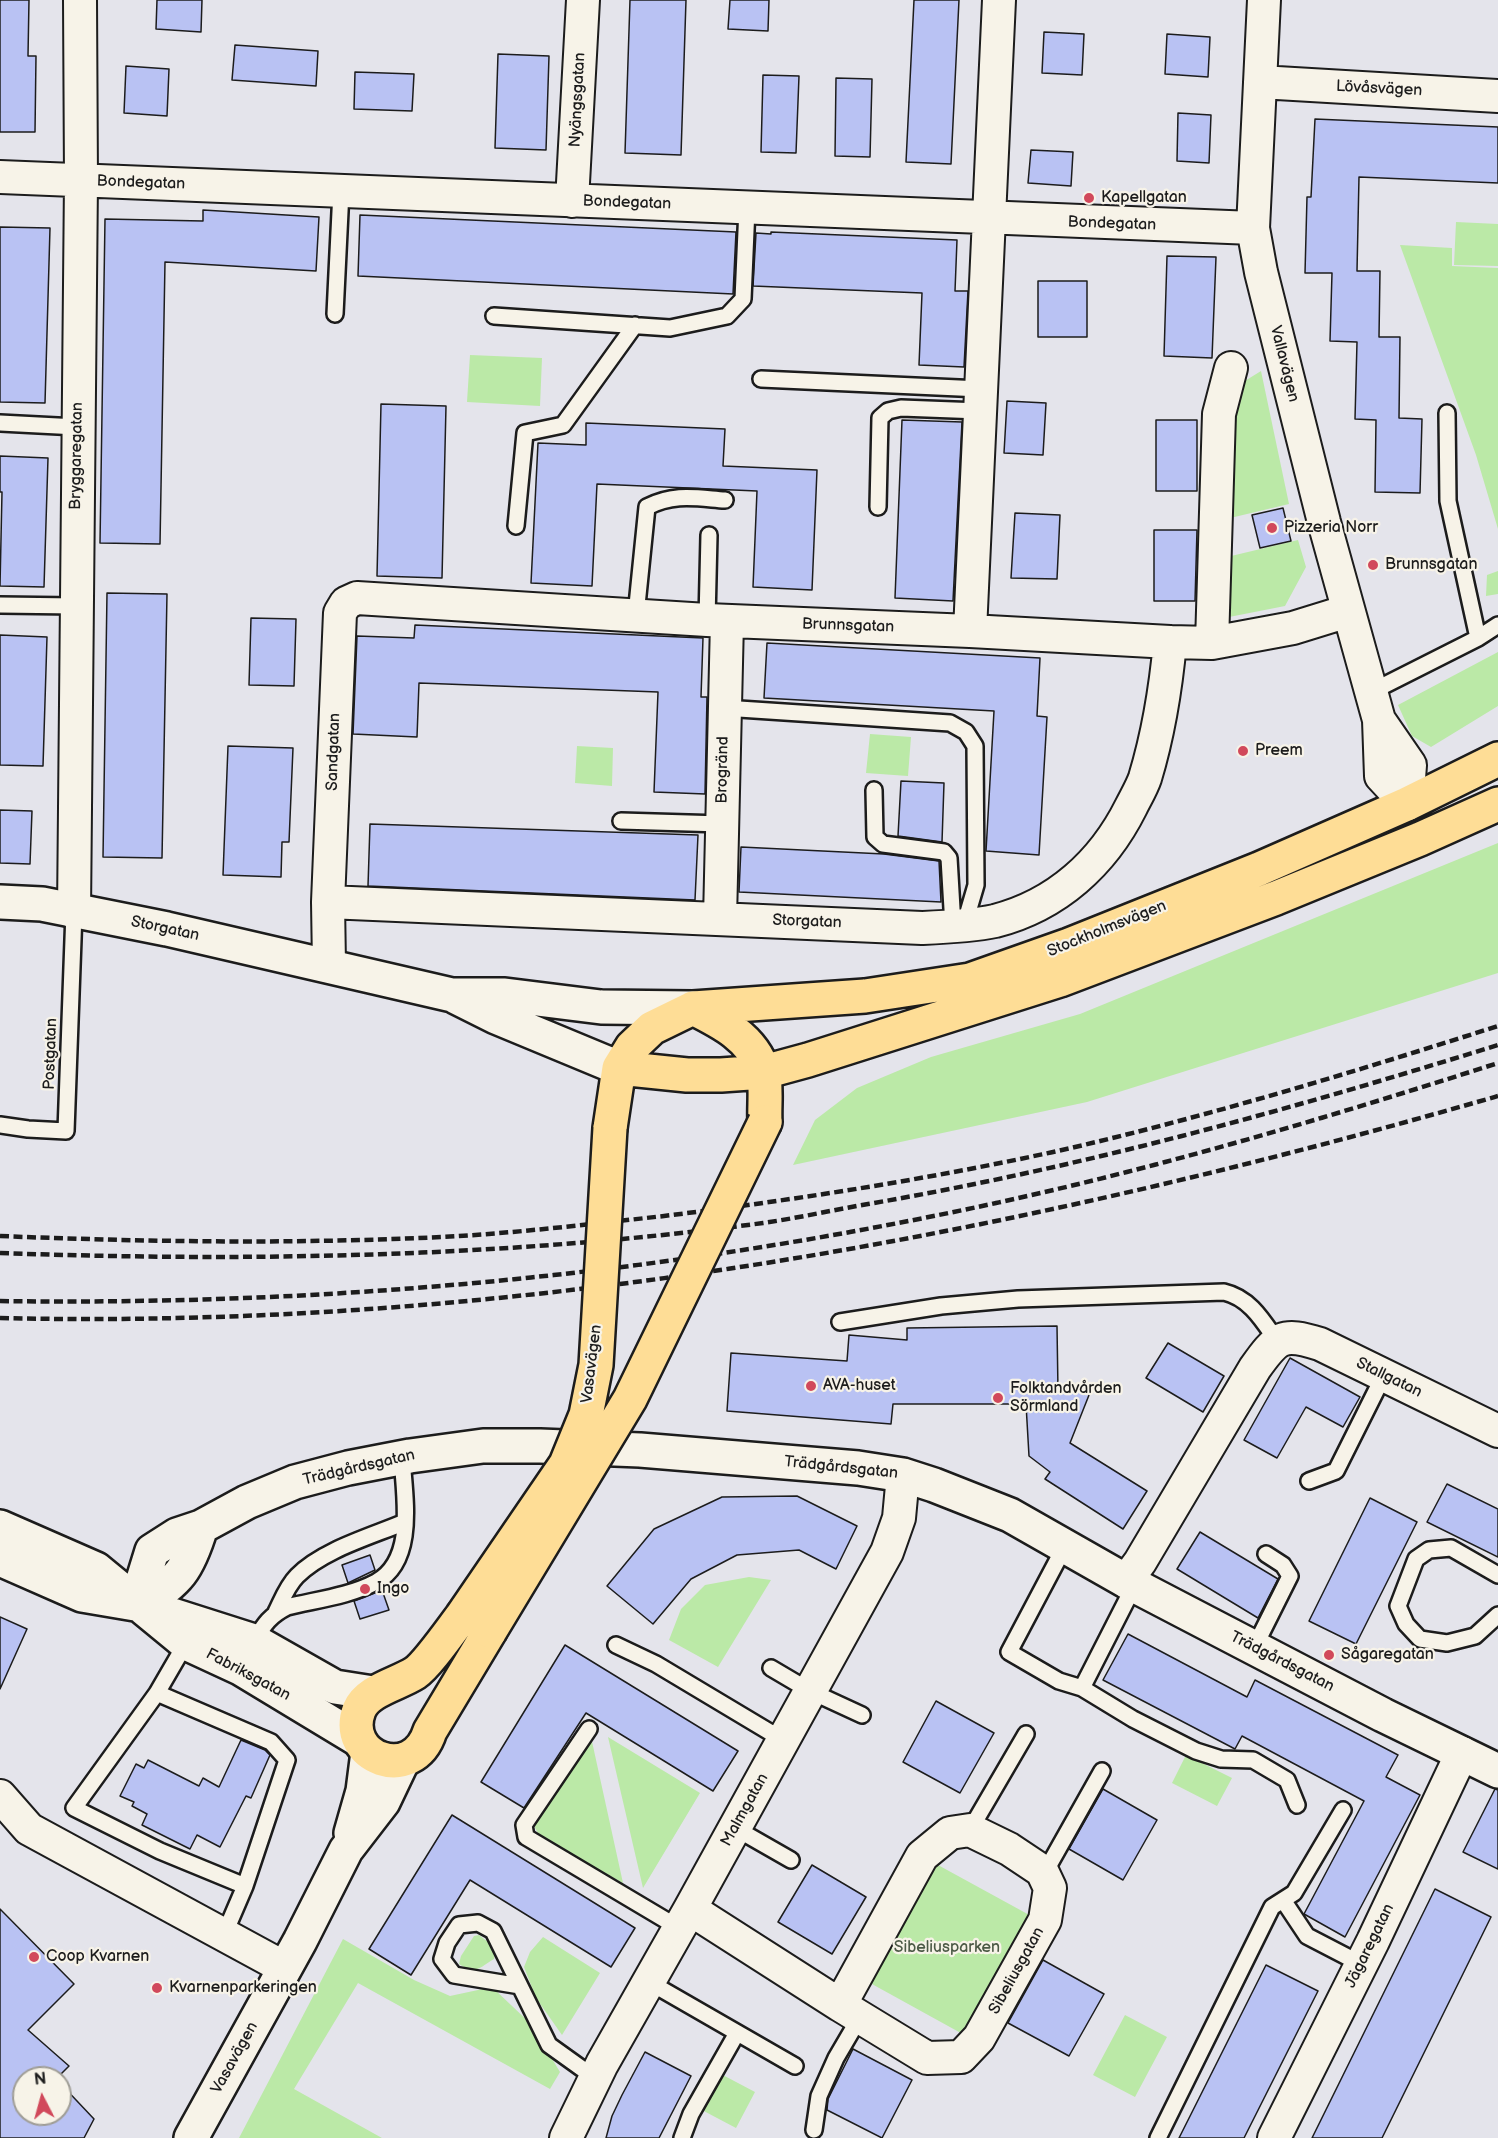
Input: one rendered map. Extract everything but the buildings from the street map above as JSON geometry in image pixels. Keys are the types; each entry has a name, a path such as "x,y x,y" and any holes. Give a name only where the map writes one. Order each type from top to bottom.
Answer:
{"main road":[{"name":"Stockholmsvägen","path":"693,1008 865,996 970,980 1069,945 1259,869 1407,804 1498,759"},
{"path":"1407,804 1420,839"},
{"name":"Stockholmsvägen","path":"619,1068 687,1075 721,1075 764,1072 823,1056 1060,980 1276,898 1420,839 1498,804"},
{"path":"693,1008 736,1032 752,1048 764,1072 765,1122"},
{"name":"Vasavägen","path":"404,1760 418,1752 427,1739 476,1624 566,1464 586,1415 596,1365 610,1128 619,1068 632,1047 652,1028 693,1008"},
{"path":"765,1122 796,1083 823,1056"},
{"name":"Vasavägen","path":"364,1746 356,1725 363,1703 417,1671 476,1624 630,1399 765,1122"},
{"path":"380,1691 400,1688 418,1697 427,1709 430,1731"},
{"path":"364,1746 387,1761 404,1760"}],"street":[{"name":"Bryggaregatan","path":"74,912 81,180 80,0"},
{"name":"Nyängsgatan","path":"572,201 584,0"},
{"path":"970,631 999,0"},
{"name":"Vallavägen","path":"1264,0 1253,228 1261,272 1348,611 1375,706 1381,776 1407,804"},
{"name":"Lövåsvägen","path":"1260,82 1498,96"},
{"name":"Bondegatan","path":"0,177 1253,228"},
{"path":"1212,643 1219,414 1231,368"},
{"name":"Brunnsgatan","path":"346,603 357,598 717,620 1212,643 1293,628 1348,611"},
{"name":"Sandgatan","path":"328,902 340,613 346,603"},
{"name":"Brogränd","path":"717,620 724,708 720,919"},
{"name":"Storgatan","path":"328,902 922,928 996,921 1051,897 1080,877 1109,846 1145,779 1166,684 1170,642"},
{"name":"Storgatan","path":"0,902 42,904 167,929 452,995 496,1017 619,1068"},
{"path":"328,902 329,965"},
{"name":"Storgatan","path":"452,995 505,994 601,1007 693,1008"},
{"name":"Stallgatan","path":"1277,1341 1295,1337 1311,1341 1498,1431"},
{"path":"1130,1583 1140,1562 1255,1368 1277,1341"},
{"name":"Trädgårdsgatan","path":"141,1605 167,1589 184,1570 201,1527 247,1502 295,1482 402,1457 483,1446 576,1447 858,1468 903,1474 1010,1515 1130,1583 1254,1648 1498,1770"},
{"name":"Malmgatan","path":"566,2138 595,2078 887,1552 899,1518 903,1474"},
{"name":"Fabriksgatan","path":"0,1527 96,1569 186,1643 240,1668 364,1746"},
{"name":"Fabriksgatan","path":"0,1559 82,1595 141,1605 254,1641 335,1687 380,1691"},
{"name":"Vasavägen","path":"346,1850 363,1791 364,1746"},
{"name":"Jägaregatan","path":"1274,2138 1361,1964 1462,1753"},
{"name":"Vasavägen","path":"191,2138 285,1968 346,1850 383,1802 404,1760"},
{"path":"0,1796 29,1829 285,1968"},
{"path":"850,2011 922,1856 950,1833 970,1830 1009,1849 1044,1874"},
{"name":"Sibeliusgatan","path":"685,1919 850,2011 927,2058 960,2056 979,2038 1045,1920 1050,1888 1044,1874"}],"lane":[{"path":"335,314 340,191"},
{"path":"494,316 670,328 727,316 743,299 747,208"},
{"path":"516,525 525,433 563,425 635,325"},
{"path":"760,379 981,400"},
{"path":"878,507 880,418 888,411 901,408 981,400"},
{"path":"1447,413 1448,501 1478,638"},
{"path":"0,423 77,427"},
{"path":"636,615 647,507 663,499 725,500"},
{"path":"709,535 717,620"},
{"path":"0,605 76,606"},
{"path":"1375,706 1498,625"},
{"path":"724,708 950,723 966,732 975,746 976,885 958,926"},
{"path":"874,790 875,837 883,844 944,852 949,858 958,926"},
{"path":"621,821 722,824"},
{"name":"Postgatan","path":"0,1125 66,1131 74,912"},
{"path":"840,1322 941,1306 1018,1299 1224,1292 1242,1299 1258,1314 1277,1341"},
{"path":"1309,1481 1336,1471 1384,1375"},
{"path":"254,1641 268,1618 276,1612 287,1607 347,1592 381,1579 400,1556 405,1522 402,1457"},
{"path":"276,1612 287,1588 297,1575 315,1562 405,1522"},
{"path":"1065,1546 1010,1652 1059,1681 1082,1688 1133,1719 1196,1751 1221,1759 1253,1760 1287,1780 1297,1805"},
{"path":"1498,1575 1451,1548 1429,1550 1416,1559 1398,1606 1406,1624 1420,1639 1446,1643 1475,1636 1498,1615"},
{"path":"1254,1648 1290,1576 1283,1565 1266,1554"},
{"path":"1082,1688 1130,1583"},
{"path":"186,1643 157,1693 74,1808 160,1851 245,1886"},
{"path":"616,1645 656,1664 783,1740"},
{"path":"771,1668 862,1715"},
{"path":"157,1693 272,1742 287,1760 245,1886 224,1935"},
{"path":"589,1729 524,1825 526,1837 685,1919"},
{"path":"970,1830 1026,1734"},
{"path":"1044,1874 1102,1772"},
{"path":"1158,2138 1272,1907 1294,1893 1343,1810"},
{"path":"735,1828 791,1860"},
{"path":"1283,1900 1307,1936 1361,1964"},
{"path":"520,1986 454,1975 442,1959 447,1943 459,1925 478,1923 493,1931 549,2045 595,2078"},
{"path":"649,1982 795,2066"},
{"path":"814,2130 819,2097 836,2058 850,2011"},
{"path":"682,2138 691,2114 737,2033"}],"green space":[{"path":"1456,222 1498,224 1498,266 1454,265"},
{"path":"1400,245 1452,248 1452,266 1498,268 1498,529 1476,455"},
{"path":"470,355 542,358 540,406 467,402"},
{"path":"1261,371 1289,504 1226,519 1226,412 1240,384"},
{"path":"1298,540 1306,567 1285,606 1224,618 1227,557"},
{"path":"1498,571 1498,594 1486,596 1487,575"},
{"path":"1498,652 1498,706 1431,747 1412,736 1398,705"},
{"path":"870,734 911,737 908,776 866,773"},
{"path":"577,746 613,748 612,786 575,783"},
{"path":"1498,843 1498,973 1087,1102 793,1165 815,1120 857,1088 931,1057 1080,1014"},
{"path":"749,1577 771,1580 718,1667 669,1640 681,1609 705,1585"},
{"path":"591,1737 623,1883 540,1837 534,1826"},
{"path":"608,1737 700,1793 643,1888"},
{"path":"1186,1755 1232,1778 1217,1806 1172,1783"},
{"name":"Sibeliusparken","path":"927,1859 1033,1917 968,2037 861,1978"},
{"path":"479,1935 488,1942 495,1953 494,1959 474,1970 459,1964 461,1956 474,1936"},
{"path":"543,1937 600,1973 562,2035 536,1998 524,1967 530,1952"},
{"path":"343,1939 414,1980 450,1996 492,1987 531,2024 560,2072 550,2089 358,1983 294,2089 382,2138 239,2138"},
{"path":"1125,2015 1167,2037 1135,2097 1093,2075"},
{"path":"719,2073 755,2092 736,2128 700,2109"}],"railway":[{"path":"0,1236 222,1241 333,1241 443,1237 582,1225 767,1202 869,1187 1071,1148 1286,1091 1498,1026"},
{"path":"0,1253 192,1257 382,1254 573,1243 763,1223 949,1189 1107,1155 1264,1114 1498,1045"},
{"path":"0,1301 251,1298 376,1291 625,1267 750,1249 873,1228 1060,1189 1311,1121 1498,1063"},
{"path":"0,1318 191,1318 381,1308 569,1290 757,1264 944,1231 1130,1192 1314,1147 1498,1096"}],"place":[{"name":"Kapellgatan","path":"1089,198"},
{"name":"Pizzeria Norr","path":"1272,528"},
{"name":"Brunnsgatan","path":"1373,565"},
{"name":"Preem","path":"1243,751"},
{"name":"AVA-huset","path":"811,1386"},
{"name":"Folktandvården Sörmland","path":"998,1398"},
{"name":"Ingo","path":"365,1589"},
{"name":"Sågaregatan","path":"1329,1655"},
{"name":"Coop Kvarnen","path":"34,1957"},
{"name":"Kvarnenparkeringen","path":"157,1988"}]}
